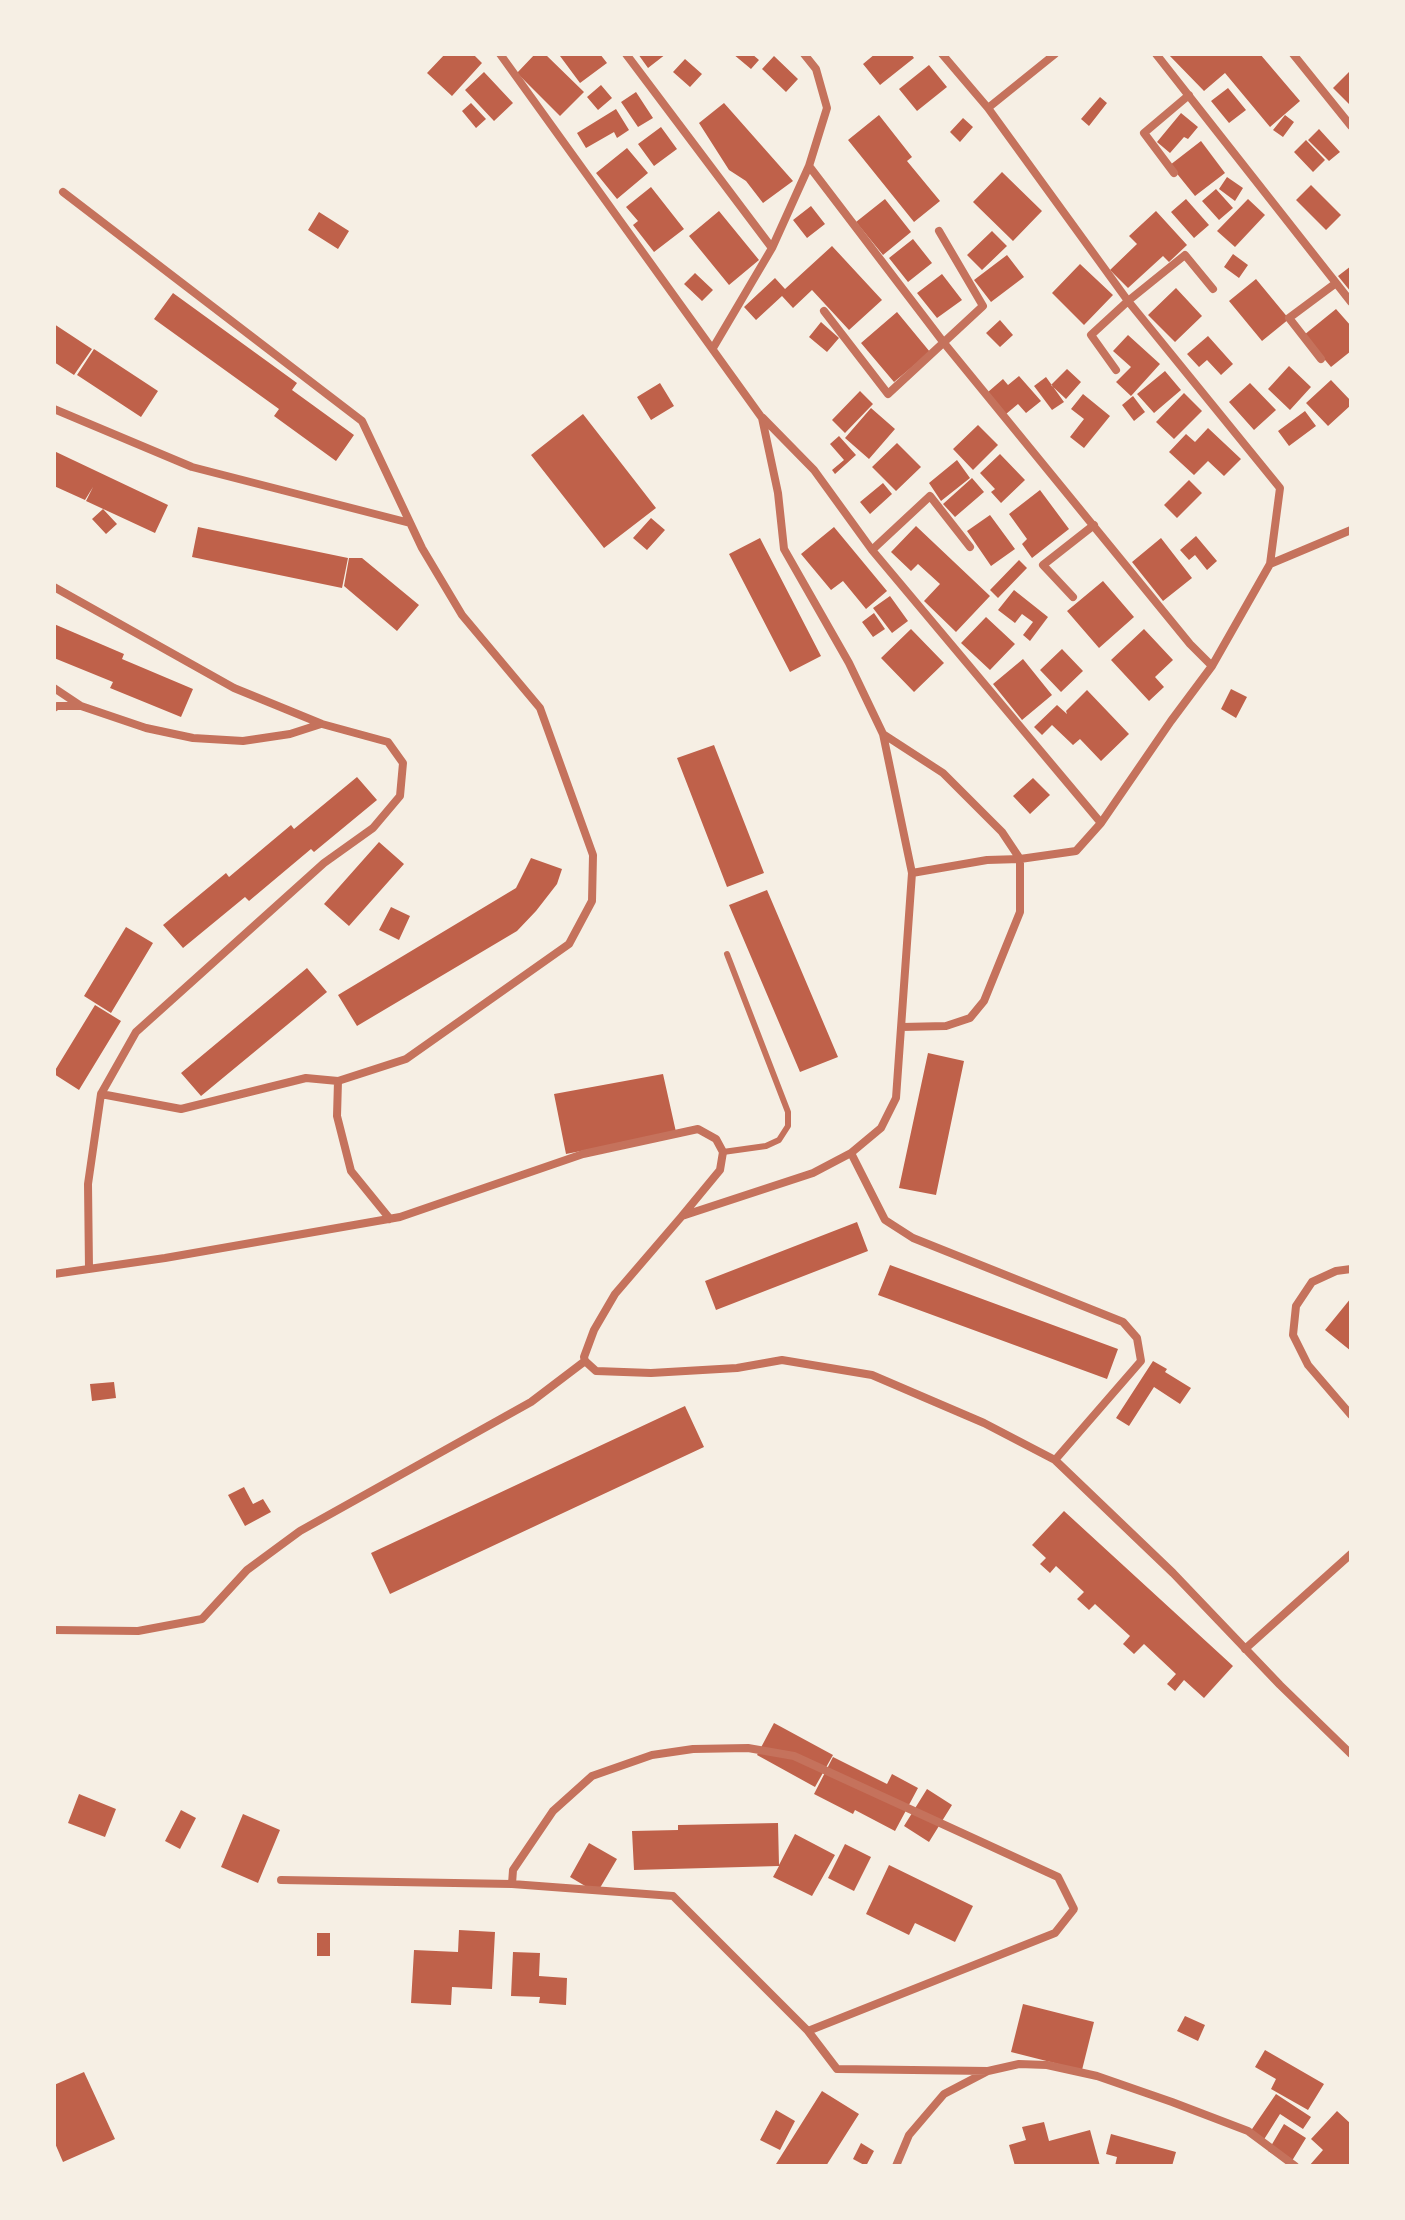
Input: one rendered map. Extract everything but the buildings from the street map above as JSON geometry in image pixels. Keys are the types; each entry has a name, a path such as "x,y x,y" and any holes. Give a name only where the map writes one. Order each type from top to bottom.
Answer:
{"street":[{"path":"500,54 762,418 814,470 872,550 1101,823"},
{"path":"626,54 772,248"},
{"path":"713,348 772,248 809,166 827,108 816,69 804,54"},
{"path":"912,873 987,860 1076,851 1101,823 1212,666 1270,564 1280,488 1128,301 988,108 942,54"},
{"path":"988,108 1055,54"},
{"path":"1156,54 1351,302"},
{"path":"1293,54 1351,126"},
{"path":"1174,173 1144,133 1189,95"},
{"path":"809,166 944,343 1190,644 1212,666"},
{"path":"63,192 362,421 422,548 462,615 540,708 593,855 592,901 569,944 406,1059 338,1081 306,1078 181,1109 101,1094"},
{"path":"824,311 888,394 983,306 939,231"},
{"path":"1116,370 1091,335 1128,301 1185,255 1213,289"},
{"path":"1321,359 1289,318 1336,283"},
{"path":"54,409 192,467 410,523"},
{"path":"682,1216 813,1173 851,1153 881,1128 896,1098 912,873 883,734 849,663 784,549 778,493 762,418"},
{"path":"872,550 930,496 970,547"},
{"path":"1073,597 1043,565 1094,525"},
{"path":"1270,564 1351,530"},
{"path":"54,587 234,688 322,724 388,742 403,763 400,796 373,828 324,863 136,1032 101,1094 88,1184 89,1269"},
{"path":"54,688 81,706 146,728 193,738 243,741 290,734 322,724"},
{"path":"54,708 81,706"},
{"path":"883,734 943,773 1002,832 1020,859 1020,912 984,1001 970,1018 946,1026 902,1027"},
{"path":"338,1081 337,1116 351,1171 390,1219"},
{"path":"54,1274 390,1219 583,1154 698,1129 716,1139 723,1152 720,1170 615,1294 594,1330 585,1361 596,1371 651,1373 737,1368 782,1360 872,1375 984,1423 1055,1460 1173,1573 1351,1754"},
{"path":"851,1153 885,1220 913,1238 1123,1322 1137,1338 1141,1361 1055,1460"},
{"path":"1351,1269 1336,1271 1312,1282 1296,1306 1293,1335 1308,1365 1351,1415"},
{"path":"54,1630 138,1631 202,1619 247,1570 300,1531 531,1402 585,1361"},
{"path":"1245,1649 1351,1554"},
{"path":"512,1884 513,1870 553,1811 592,1776 652,1755 693,1749 748,1748 794,1756 1058,1877 1074,1909 1055,1933 808,2031"},
{"path":"281,1880 512,1884 673,1896 808,2031 837,2069 988,2071 1033,2064 1097,2076 1248,2131 1295,2166"},
{"path":"896,2166 909,2135 944,2094 988,2071"}],"lane":[{"path":"723,1152 766,1146 779,1140 788,1126 788,1112 727,954"}]}
